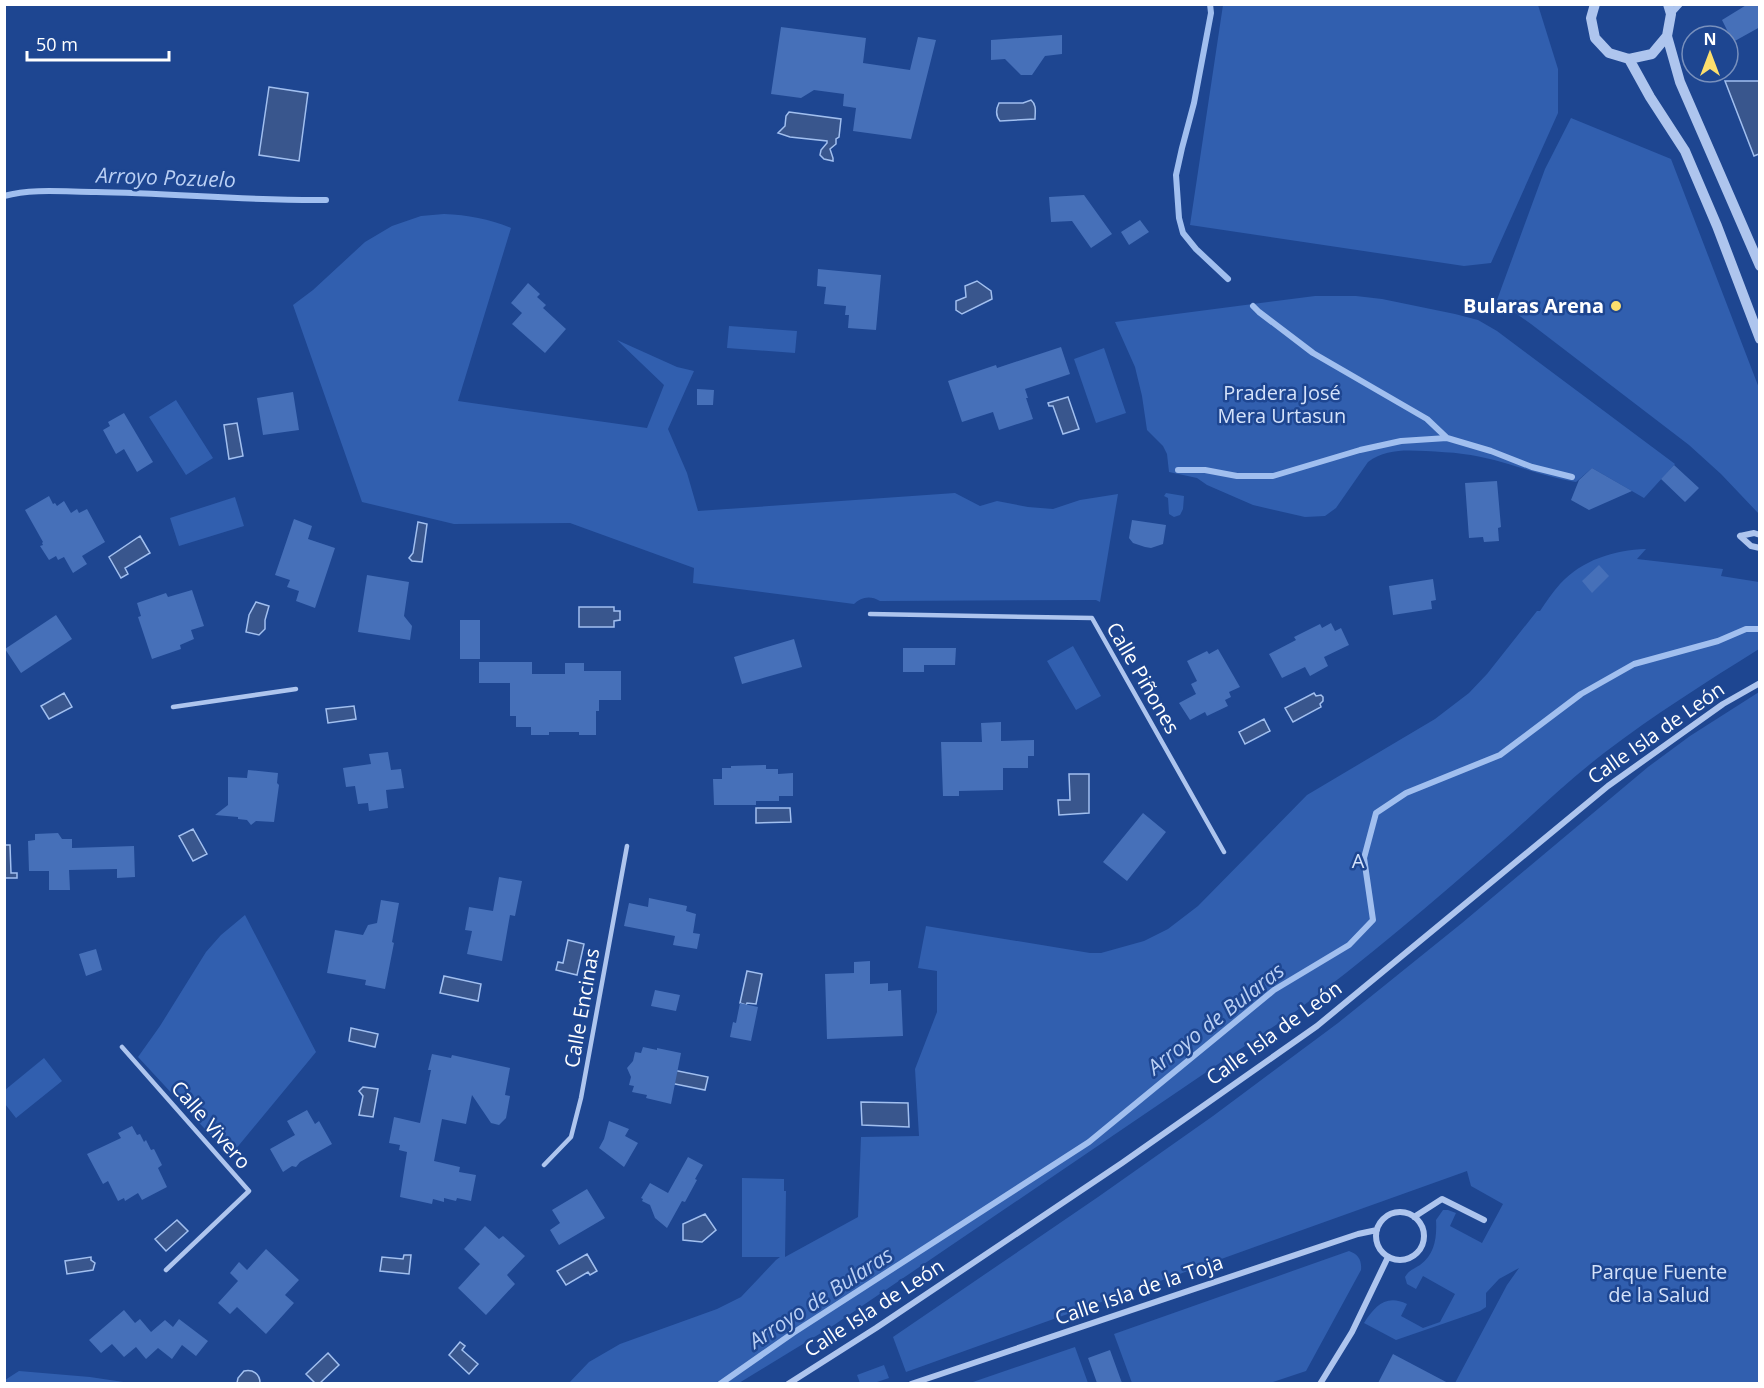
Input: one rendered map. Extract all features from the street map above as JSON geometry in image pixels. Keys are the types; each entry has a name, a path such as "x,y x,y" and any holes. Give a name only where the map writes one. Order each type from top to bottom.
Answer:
{"street":[{"path":"1595,4 1591,18 1595,38 1609,53 1629,59 1652,54 1667,36"},
{"path":"1680,4 1669,9 1667,36 1680,82 1760,266"},
{"path":"1629,59 1685,151 1717,226 1760,339"},
{"path":"1760,535 1754,533 1740,536 1751,546 1760,548"},
{"name":"Calle Isla de León","path":"788,1383 876,1329 1122,1163 1317,1026 1608,786 1723,704 1760,683"},
{"path":"1414,1217 1442,1199 1484,1220"},
{"path":"1392,1213 1408,1213 1414,1217 1423,1230 1422,1246 1411,1257 1404,1260 1388,1257 1382,1252 1376,1237 1380,1222 1392,1213"},
{"name":"Calle Isla de la Toja","path":"911,1383 1358,1234 1377,1230"},
{"path":"1320,1383 1352,1332 1388,1257"}],"lane":[{"name":"Calle Piñones","path":"870,614 1092,618 1224,852"},
{"path":"173,707 296,689"},
{"name":"Calle Encinas","path":"544,1165 571,1137 581,1098 627,846"},
{"name":"Calle Vivero","path":"122,1047 249,1191 166,1270"}],"green space":[{"path":"1223,5 1538,5 1558,69 1558,113 1491,263 1464,266 1190,225"},
{"path":"1571,118 1671,159 1759,388 1759,514 1721,474 1689,445 1497,300 1545,169"},
{"path":"444,214 479,218 511,228 458,401 647,428 664,385 617,340 677,367 694,371 668,429 687,473 698,511 955,493 980,506 997,501 1053,509 1080,500 1118,494 1100,602 1096,600 880,601 869,597 854,604 693,583 694,568 570,523 454,524 362,502 293,305 313,290 365,242 392,226 421,216"},
{"name":"Pradera José Mera Urtasun","path":"1315,296 1356,296 1382,299 1478,320 1497,331 1675,464 1644,498 1592,468 1576,482 1477,456 1410,450 1396,451 1368,462 1336,508 1325,516 1305,517 1253,505 1207,485 1197,478 1169,472 1167,454 1163,446 1147,430 1135,367 1115,322"},
{"path":"729,326 797,331 795,353 727,348"},
{"path":"1104,348 1126,413 1096,423 1074,359"},
{"path":"176,400 213,458 186,475 149,417"},
{"path":"1166,493 1184,496 1180,515 1174,517 1169,514 1168,498 1164,496"},
{"path":"235,497 244,526 179,546 170,518"},
{"name":"A","path":"1646,549 1637,559 1723,569 1721,576 1759,582 1759,649 1661,712 1604,753 1426,907 1320,993 834,1325 739,1383 568,1384 589,1362 620,1344 717,1309 741,1297 780,1257 742,1257 742,1178 784,1179 784,1191 786,1191 785,1257 858,1217 861,1137 919,1136 915,1069 937,1012 937,971 918,968 926,926 1090,953 1101,953 1144,941 1168,929 1198,906 1307,795 1435,719 1469,693 1569,576 1599,558"},
{"path":"1073,646 1101,696 1076,710 1047,661"},
{"name":"Parque Fuente de la Salud","path":"1759,692 1759,1383 1455,1383 1507,1285 1519,1268 1499,1279 1486,1293 1486,1307 1480,1311 1396,1340 1364,1323 1372,1311 1382,1303 1393,1300 1407,1304 1401,1316 1423,1328 1440,1322 1455,1294 1423,1276 1416,1289 1407,1284 1405,1277 1429,1256 1435,1239 1436,1220 1443,1210 1456,1213 1450,1226 1482,1243 1503,1204 1471,1186 1467,1171 906,1372 893,1337 1213,1116 1338,1023 1462,923 1648,767 1690,736"},
{"path":"245,915 316,1052 230,1156 138,1057 206,952 221,935"},
{"path":"44,1058 62,1081 16,1118 5,1104 5,1090"},
{"path":"1349,1251 1359,1258 1361,1270 1306,1371 1270,1383 1132,1383 1114,1334"},
{"path":"1075,1347 1088,1383 970,1383"},
{"path":"884,1365 889,1378 874,1383 860,1383 857,1375"},
{"path":"19,1371 130,1383 5,1383 5,1380"}],"shaded area":[{"path":"1759,81 1759,154 1754,156 1726,84"},
{"path":"269,87 308,93 299,161 259,155"},
{"path":"1031,100 1035,106 1035,119 1000,121 998,119 996,112 999,103 1023,103"},
{"path":"789,112 841,119 839,137 830,149 833,161 824,159 820,155 827,141 790,137 778,133 785,126"},
{"path":"977,281 991,291 992,299 962,314 956,310 956,301 966,297 965,286"},
{"path":"1068,397 1079,429 1063,434 1053,406 1049,406 1048,403"},
{"path":"237,423 243,456 229,459 224,425"},
{"path":"418,522 427,524 422,562 412,561 409,558 413,553"},
{"path":"140,536 150,553 125,568 128,574 121,578 109,557"},
{"path":"256,602 269,606 265,629 259,635 246,632 249,615"},
{"path":"579,607 614,607 614,611 620,611 620,620 614,621 614,627 579,627"},
{"path":"64,693 72,707 49,719 41,706"},
{"path":"1314,693 1316,696 1323,697 1321,707 1293,722 1285,708"},
{"path":"354,706 356,719 328,723 326,709"},
{"path":"1264,719 1270,731 1245,744 1239,732"},
{"path":"1069,774 1089,774 1089,813 1059,815 1058,800 1070,800"},
{"path":"756,808 790,808 791,822 756,823"},
{"path":"193,829 207,854 193,861 179,836"},
{"path":"5,845 10,845 11,873 17,873 17,878 5,878"},
{"path":"568,940 584,944 577,975 556,970 558,962 563,963"},
{"path":"747,971 762,974 756,1004 740,1003"},
{"path":"444,976 481,984 478,1001 440,993"},
{"path":"351,1028 378,1034 375,1047 349,1041"},
{"path":"668,1069 708,1077 705,1090 665,1082"},
{"path":"363,1087 378,1089 373,1117 359,1115 363,1096 359,1091"},
{"path":"861,1102 908,1103 909,1127 862,1125"},
{"path":"705,1214 716,1230 702,1242 683,1240 683,1224"},
{"path":"177,1220 188,1231 166,1251 155,1239"},
{"path":"587,1254 597,1271 590,1275 588,1272 566,1285 557,1271"},
{"path":"404,1255 411,1255 409,1274 380,1271 382,1257 403,1259"},
{"path":"91,1257 95,1263 93,1270 67,1274 65,1261"},
{"path":"460,1342 465,1346 462,1350 478,1364 469,1374 449,1355"},
{"path":"328,1353 339,1365 320,1383 315,1383 306,1374"},
{"path":"244,1371 255,1373 260,1383 237,1383"}],"building":[{"path":"1748,4 1760,4 1760,27 1740,38 1740,24 1724,24 1722,20"},
{"path":"781,27 866,38 863,63 910,70 918,37 936,40 911,139 853,131 856,108 843,106 844,94 814,90 801,98 771,94"},
{"path":"1062,35 1062,54 1045,56 1032,75 1021,75 1005,59 991,60 991,40"},
{"path":"1084,195 1112,234 1091,248 1072,221 1051,222 1049,197"},
{"path":"1140,220 1149,232 1129,245 1121,232"},
{"path":"818,269 881,275 876,330 848,328 849,315 845,315 846,306 824,304 826,287 817,286"},
{"path":"528,283 540,294 537,297 546,305 543,308 566,329 545,353 512,324 522,313 511,303"},
{"path":"1061,347 1070,374 1025,389 1033,419 999,430 993,412 962,422 948,381"},
{"path":"697,389 714,390 713,405 697,405"},
{"path":"293,392 299,430 263,435 257,398"},
{"path":"124,413 153,462 137,472 124,449 116,454 103,430 110,426 108,422"},
{"path":"1674,465 1699,488 1685,502 1661,479"},
{"path":"1592,468 1632,491 1589,510 1571,500 1579,480"},
{"path":"1497,481 1501,527 1498,528 1499,541 1484,542 1483,537 1469,538 1465,483"},
{"path":"49,496 53,504 57,506 64,501 71,513 77,509 79,513 87,509 105,542 82,556 87,564 73,573 64,557 58,560 56,556 49,560 40,546 43,542 25,510"},
{"path":"294,519 312,526 308,539 335,548 315,608 296,601 299,591 287,587 290,580 275,575"},
{"path":"1132,520 1166,525 1163,544 1151,548 1133,543 1129,538"},
{"path":"1599,565 1609,576 1592,593 1582,581"},
{"path":"367,575 409,582 404,616 412,626 410,640 358,632"},
{"path":"1433,579 1436,600 1431,601 1432,609 1393,615 1389,586"},
{"path":"192,590 204,626 191,630 194,639 180,645 181,649 152,659 138,617 141,616 137,603 166,593 168,597"},
{"path":"56,615 72,639 21,673 5,649"},
{"path":"460,620 480,620 480,659 460,659"},
{"path":"1331,623 1335,631 1341,628 1349,645 1324,657 1328,666 1310,676 1305,667 1282,678 1269,654 1296,640 1294,637 1320,624 1322,628"},
{"path":"794,639 802,667 742,684 734,657"},
{"path":"903,648 956,648 955,665 924,665 924,672 903,672"},
{"path":"1218,649 1240,687 1229,692 1231,697 1225,700 1228,706 1207,716 1205,712 1190,720 1179,703 1196,694 1191,684 1197,681 1187,661 1207,651 1209,654"},
{"path":"479,662 532,662 532,674 565,674 565,663 584,663 584,671 621,671 621,700 599,700 599,711 596,711 596,735 579,735 579,732 549,732 549,735 531,735 531,727 516,727 516,716 510,716 510,683 479,683"},
{"path":"1001,722 1001,741 1034,740 1034,756 1028,756 1028,768 1003,768 1003,790 959,791 959,796 943,796 941,742 982,742 981,723"},
{"path":"388,752 391,770 401,769 404,788 386,790 388,808 369,811 368,803 358,804 355,786 346,787 343,768 371,764 369,754"},
{"path":"766,765 766,769 778,769 778,774 793,773 793,796 779,796 779,801 756,801 756,805 714,805 713,779 722,779 722,768"},
{"path":"248,770 278,773 277,783 279,785 274,822 256,821 251,825 247,820 238,819 238,817 215,815 228,805 228,777 247,778"},
{"path":"1143,813 1166,832 1127,881 1103,862"},
{"path":"58,833 62,839 72,839 72,848 134,846 135,877 117,878 117,869 69,870 70,890 49,890 49,871 29,871 28,841 35,840 35,834"},
{"path":"499,877 522,881 515,916 510,915 502,961 467,954 472,931 465,930 469,907 493,911"},
{"path":"649,898 687,906 686,911 696,914 693,933 700,934 697,949 673,945 675,936 624,926 629,903 648,907"},
{"path":"381,900 399,903 385,989 365,985 366,980 327,973 335,930 363,935 368,925 377,923"},
{"path":"96,949 102,970 86,976 79,954"},
{"path":"870,961 870,984 888,983 888,991 901,990 903,1036 827,1039 825,974 854,973 854,962"},
{"path":"655,990 680,995 676,1011 651,1006"},
{"path":"740,1003 758,1007 751,1041 730,1037 733,1022 736,1023"},
{"path":"643,1047 681,1053 671,1104 632,1092 634,1086 629,1085 631,1077 627,1068 633,1061 635,1052 641,1053"},
{"path":"432,1054 451,1058 452,1055 510,1068 505,1095 510,1096 506,1118 499,1125 491,1123 472,1095 466,1124 442,1119 434,1161 460,1167 459,1172 476,1175 471,1201 444,1198 444,1202 433,1199 432,1204 400,1197 407,1152 399,1150 400,1145 389,1143 394,1117 420,1123"},
{"path":"307,1110 315,1124 319,1121 332,1144 300,1162 296,1167 292,1166 283,1172 270,1149 295,1135 287,1121"},
{"path":"609,1121 629,1129 625,1136 638,1143 624,1167 599,1148"},
{"path":"132,1126 144,1142 146,1140 151,1150 154,1149 162,1165 158,1168 167,1187 142,1200 138,1193 125,1201 124,1198 118,1201 108,1181 103,1184 87,1154 121,1138 118,1133"},
{"path":"688,1157 703,1165 685,1202 682,1201 667,1228 655,1218 650,1205 641,1198 650,1183 668,1193"},
{"path":"587,1189 605,1218 559,1245 550,1230 560,1223 552,1210"},
{"path":"485,1226 499,1239 503,1236 525,1256 507,1275 515,1284 486,1315 458,1288 480,1264 464,1249"},
{"path":"266,1249 299,1280 285,1295 294,1303 266,1334 237,1307 230,1314 218,1303 238,1281 230,1273 239,1262 247,1270"},
{"path":"124,1310 135,1323 140,1319 151,1332 165,1320 173,1327 179,1319 208,1341 196,1356 182,1345 172,1359 158,1348 146,1359 136,1347 124,1357 112,1344 101,1353 89,1340"},
{"path":"1110,1350 1122,1383 1097,1383 1088,1358"},
{"path":"1393,1354 1448,1383 1378,1383"}],"waterway":[{"path":"1210,4 1211,13 1194,103 1176,175 1179,218 1183,233 1196,249 1228,279"},
{"name":"Arroyo Pozuelo","path":"4,196 50,191 326,200"},
{"path":"1253,306 1313,353 1427,419 1447,438"},
{"path":"1178,470 1205,470 1237,476 1273,476 1360,450 1401,441 1447,438 1491,451 1532,467 1572,477"},
{"name":"Arroyo de Bularas","path":"720,1384 793,1333 1089,1142 1274,990 1349,945 1373,920 1364,858 1376,813 1406,793 1500,755 1581,694 1634,664 1718,641 1746,629 1760,629"}],"place":[{"name":"Bularas Arena","path":"1616,306"}]}
